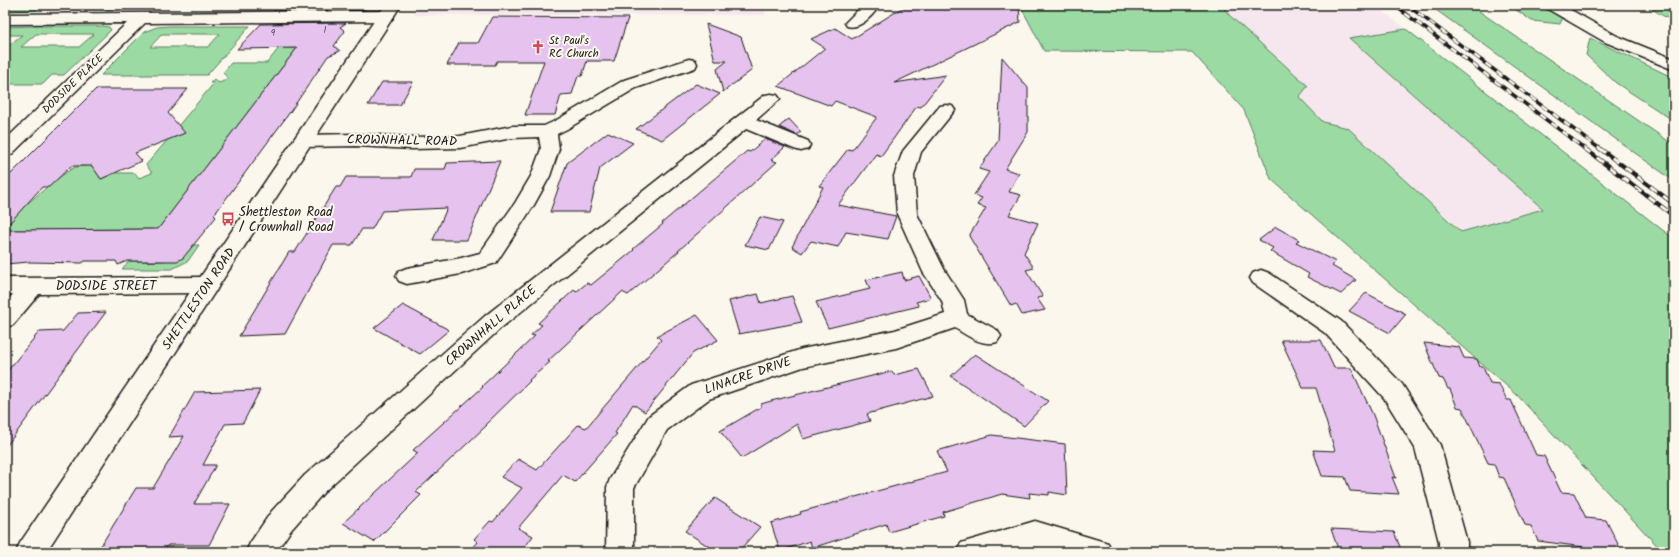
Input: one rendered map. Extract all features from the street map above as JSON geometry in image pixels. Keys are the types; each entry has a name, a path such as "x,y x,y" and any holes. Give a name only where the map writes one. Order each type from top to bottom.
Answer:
{"street":[{"path":"853,23 872,5"},
{"path":"1551,5 1611,39 1674,65"},
{"path":"5,19 141,18 389,11"},
{"name":"SHETTLESTON ROAD","path":"30,552 389,11"},
{"name":"DODSIDE PLACE","path":"5,150 141,18"},
{"name":"CROWNHALL ROAD","path":"304,140 363,140 412,143 460,142 512,132 547,131 561,125 597,102 630,84 689,64"},
{"name":"CROWNHALL PLACE","path":"260,552 281,521 315,483 493,322 771,99"},
{"path":"946,110 912,151 904,176 907,214 934,272 953,300 957,319 989,336"},
{"path":"743,121 800,145"},
{"path":"407,276 461,266 488,258 522,209 544,169 550,148 547,131"},
{"path":"1262,278 1333,327 1393,391 1427,445 1453,542 1453,552"},
{"name":"DODSIDE STREET","path":"5,286 208,285"},
{"path":"5,319 34,286"},
{"name":"LINACRE DRIVE","path":"620,552 620,487 658,423 700,392 802,358 896,339 957,319"},
{"path":"971,552 1035,534 1098,552"}],"shaded area":[{"path":"421,5 763,5 765,15 414,15"},
{"path":"1222,5 1374,5 1406,29 1350,38 1543,209 1461,232 1348,128 1323,122 1299,97 1308,86 1229,15"}],"green space":[{"path":"5,5 43,5 36,10 5,11"},
{"path":"77,5 124,5 119,9 72,10"},
{"path":"1020,5 1222,5 1229,15 1308,86 1299,97 1323,122 1348,128 1461,232 1543,209 1349,38 1406,29 1674,239 1674,552 1663,552 1517,395 1271,179 1244,110 1192,52 1044,51"},
{"path":"1429,5 1470,5 1674,145 1674,181"},
{"path":"1509,5 1544,5 1563,17 1560,24 1532,21"},
{"path":"1645,5 1674,5 1674,18 1667,18"},
{"path":"103,26 109,27 111,30 64,75 52,75 43,84 5,84 5,48 22,35 5,35 5,27","holes":["36,34 94,34 79,47 21,47"]},
{"path":"250,26 207,75 101,75 144,32 157,27","holes":["162,34 220,34 208,47 150,47"]},
{"path":"1590,38 1674,78 1674,121 1616,83 1586,55"},
{"path":"279,48 297,48 156,232 152,229 5,230 5,225 8,221 11,221 20,210 58,179 76,167 101,166 97,173 101,179 114,173 135,173 139,178 152,173 146,165 171,136 173,138 184,133 178,126 214,83 210,83 214,79 219,83 229,79 223,73 231,63 267,63"},
{"path":"193,245 199,245 188,261 172,269 122,269 129,261 164,261 172,259 187,252"}],"building":[{"path":"278,5 369,5 363,10 273,10"},
{"path":"907,5 1019,6 1020,22 894,83 946,75 921,107 917,106 881,156 876,154 838,205 896,216 888,239 846,232 838,247 811,241 802,253 792,247 823,187 819,186 848,149 852,150 877,117 835,101 831,106 778,86 825,48 811,39 835,28 852,39"},
{"name":"St Paul's RC Church","path":"492,17 628,18 614,61 587,61 582,76 578,76 572,94 561,95 555,115 525,115 544,61 497,61 495,65 447,65 459,43 478,43"},
{"path":"346,23 340,27 345,31 334,46 340,51 328,56 290,112 214,215 216,217 183,258 177,261 127,261 118,265 116,261 85,261 82,263 29,262 5,264 5,230 158,229 297,48 237,49 261,24"},
{"path":"706,24 741,37 752,70 723,92 717,69 727,61 715,61"},
{"path":"1002,57 1028,88 1028,132 1005,169 1019,173 1009,192 1021,195 1009,215 1038,223 1024,253 1034,268 1026,270 1043,297 1037,298 1045,310 1022,315 1016,304 1011,306 969,236 986,208 977,205 982,198 974,195 989,172 979,169 998,141"},
{"path":"382,82 413,82 400,105 368,105"},
{"path":"696,84 720,94 662,140 636,129"},
{"path":"96,89 188,89 168,113 185,133 135,153 142,161 101,179 92,166 71,166 49,187 42,187 5,228 5,180"},
{"path":"789,119 801,132 797,135 779,127"},
{"path":"608,132 633,143 600,168 589,212 550,212 567,163"},
{"path":"765,139 785,147 771,160 777,162 628,295 622,292 548,361 550,362 529,380 530,381 486,424 487,425 416,492 421,495 374,542 343,523 418,453 413,450 483,387 482,386 535,336 531,335 542,325 538,323 574,290 576,292 587,283 591,285 634,250 633,249 663,224 662,223 747,151 750,152"},
{"path":"500,161 467,240 433,240 447,208 382,211 372,229 362,229 352,245 333,245 285,334 239,336 289,252 295,252 336,187 340,187 346,177 411,177 414,169 445,169 447,163"},
{"path":"760,217 783,222 769,250 745,245"},
{"path":"1276,227 1299,240 1296,242 1336,262 1332,266 1356,280 1341,294 1307,277 1309,274 1270,251 1273,248 1259,240"},
{"path":"902,272 904,280 919,276 931,298 916,302 919,306 828,328 816,302 870,289 866,280"},
{"path":"1366,293 1406,314 1390,333 1349,311"},
{"path":"758,294 761,303 792,296 802,322 739,334 729,301"},
{"path":"403,305 449,330 420,354 374,328"},
{"path":"106,312 5,448 5,374 39,332 63,331 78,313"},
{"path":"697,315 718,340 693,353 645,412 633,404 615,433 617,434 575,482 563,475 518,528 533,536 521,552 469,552 478,542 474,539 490,521 493,522 522,488 501,477 518,459 537,470 578,425 586,428 661,340 657,336"},
{"path":"1281,340 1321,340 1334,368 1351,368 1373,415 1396,478 1392,477 1399,494 1350,491 1345,477 1322,476 1313,450 1335,451 1316,388 1303,388"},
{"path":"1424,343 1459,347 1464,358 1477,359 1480,367 1483,367 1490,383 1499,384 1507,400 1511,400 1536,455 1544,456 1561,492 1574,493 1586,518 1606,520 1622,552 1538,541 1531,526 1525,525 1504,478 1499,477 1494,464 1488,463 1462,408 1457,407 1450,389 1448,389 1443,379 1439,378"},
{"path":"975,354 1048,401 1024,426 951,376"},
{"path":"919,369 933,396 867,414 870,421 803,439 797,424 742,458 720,431 761,407 761,404 892,371 894,375"},
{"path":"260,390 243,423 225,424 203,465 216,465 194,504 230,504 209,545 168,545 164,552 97,552 136,488 153,488 184,436 169,437 195,392"},
{"path":"992,435 1065,444 1067,495 1049,492 1049,495 1029,493 1030,498 1002,494 943,512 944,516 889,532 886,524 812,548 810,541 780,551 771,523 801,514 800,512 947,472 937,451"},
{"path":"715,498 760,527 738,552 717,552 685,531"},
{"path":"1331,529 1394,532 1402,552 1339,552"}],"railway":[{"path":"1394,5 1585,149"},
{"path":"1407,5 1600,149"},
{"path":"1584,148 1674,216"},
{"path":"1599,148 1674,204"}],"place":[{"name":"St Paul's RC Church","path":"538,47"},
{"name":"Shettleston Road / Crownhall Road","path":"228,219"}]}
